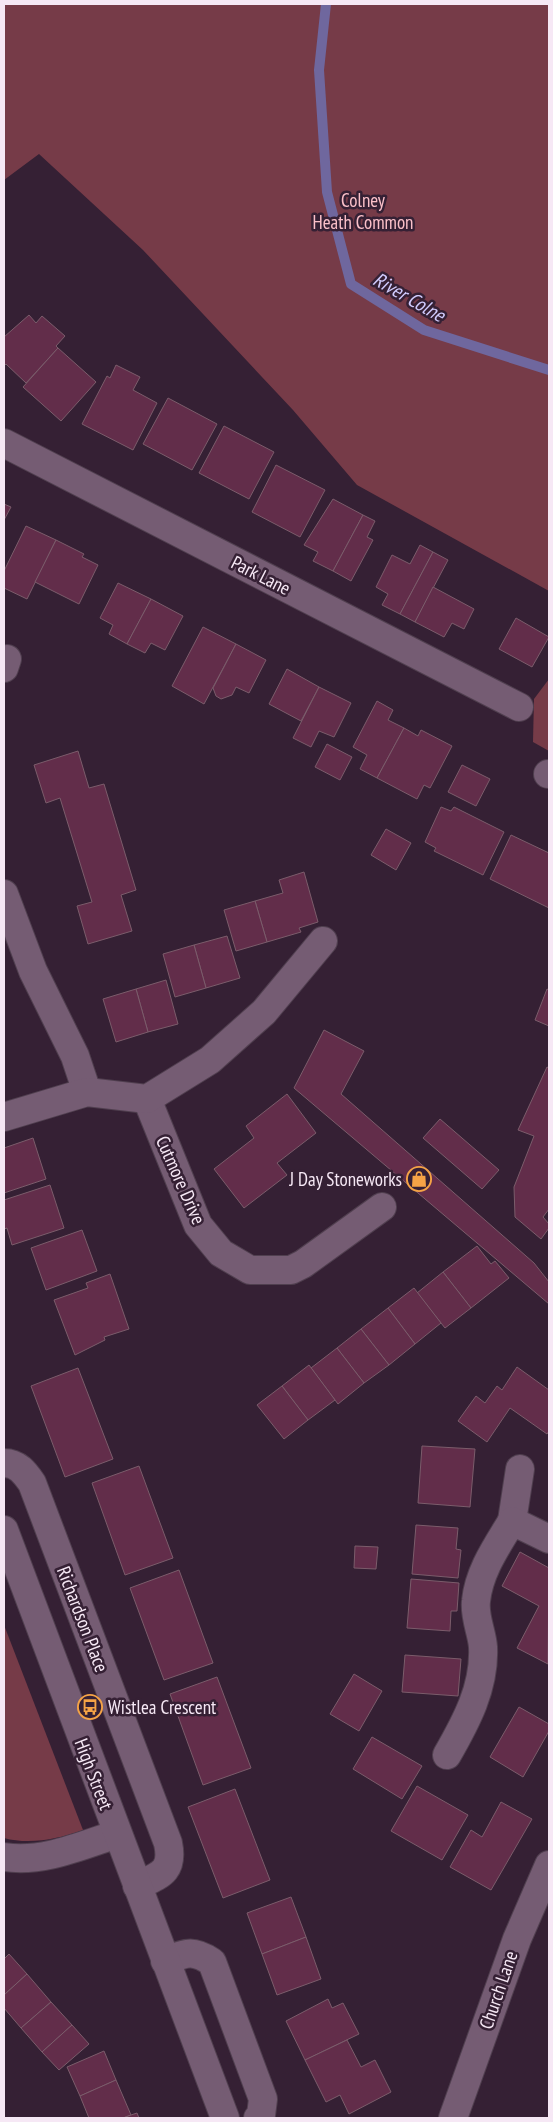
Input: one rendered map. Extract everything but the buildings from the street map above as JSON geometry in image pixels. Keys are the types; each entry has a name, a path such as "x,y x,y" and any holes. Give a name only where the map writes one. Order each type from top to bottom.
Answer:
{"street":[{"name":"Park Lane","path":"4,443 519,707"},
{"path":"4,894 32,971 75,1056 87,1092"},
{"path":"4,1117 87,1092 147,1098 210,1060 257,1018 323,941"},
{"name":"Cutmore Drive","path":"147,1098 198,1225 221,1252 250,1270 291,1270 303,1264 382,1207"},
{"name":"Richardson Place","path":"4,1463 9,1463 22,1470 32,1483 168,1843 171,1857 168,1867 156,1878 137,1886"},
{"path":"447,1756 476,1697 482,1669 483,1645 476,1602 486,1565 512,1521 520,1469"},
{"path":"512,1521 549,1539"},
{"name":"High Street","path":"4,1530 225,2118"},
{"path":"4,1857 21,1859 52,1855 117,1834"},
{"name":"Church Lane","path":"453,2118 517,1939 549,1865"},
{"path":"165,1961 183,1954 198,1953 212,1962 263,2099 261,2115 258,2118"}],"green space":[{"name":"Colney Heath Common","path":"4,4 549,4 549,591 357,485 293,410 143,250 39,154 4,180"},
{"path":"549,679 549,751 533,742 534,699"},
{"path":"4,1625 83,1830 44,1840 24,1841 4,1838"}],"waterway":[{"name":"River Colne","path":"326,4 319,70 327,192 351,284 424,330 549,370"}],"place":[{"name":"J Day Stoneworks","path":"419,1179"},
{"name":"Wistlea Crescent","path":"90,1707"}]}
